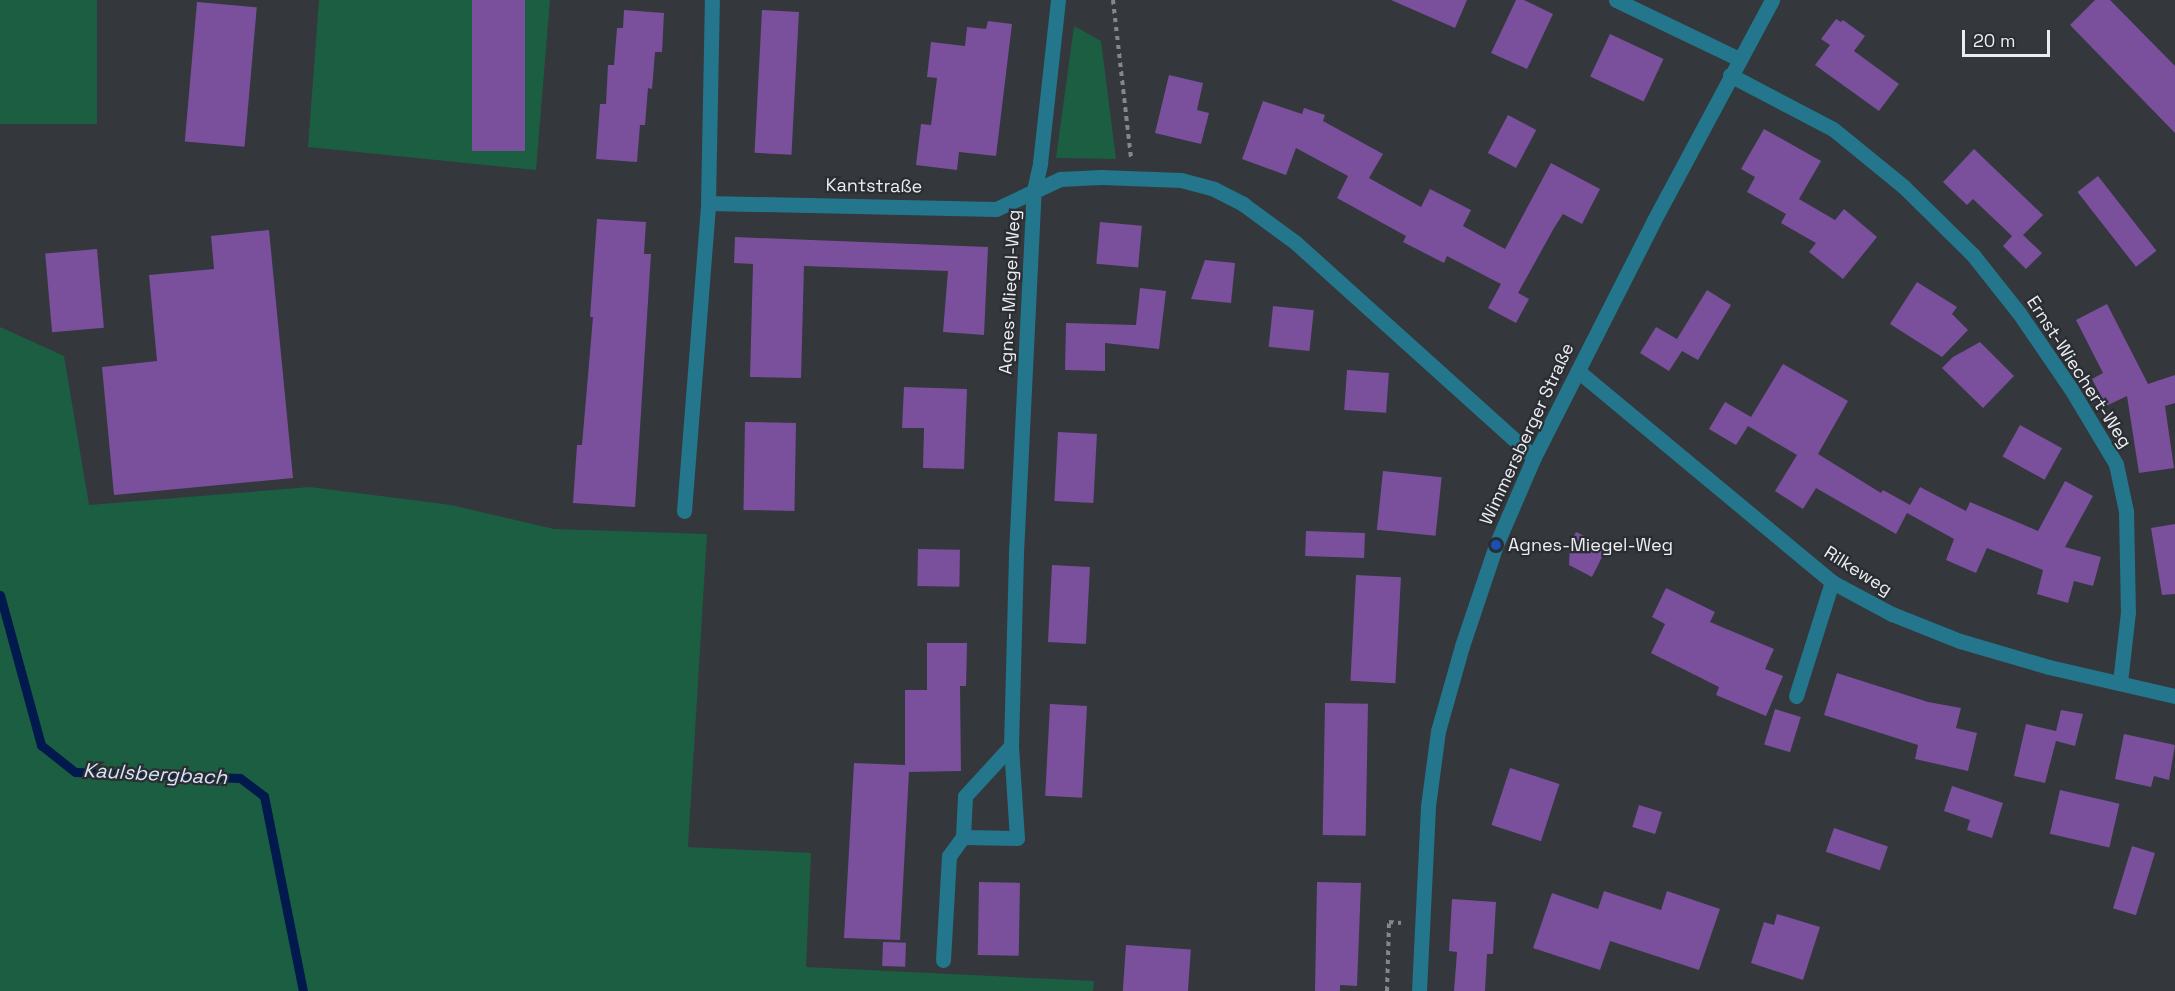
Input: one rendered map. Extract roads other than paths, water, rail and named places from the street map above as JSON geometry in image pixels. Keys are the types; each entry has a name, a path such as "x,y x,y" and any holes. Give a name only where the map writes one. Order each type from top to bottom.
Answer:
{"street":[{"path":"684,511 708,203 712,0"},
{"path":"1034,190 1040,163 1058,0"},
{"path":"1616,0 1739,59"},
{"name":"Wimmersberger Straße","path":"1419,991 1428,806 1438,731 1462,646 1496,545 1534,457 1730,75 1772,0"},
{"name":"Ernst-Wiechert-Weg","path":"1730,75 1833,129 1904,188 1972,255 2019,313 2071,389 2116,464 2126,511 2128,612 2120,682"},
{"name":"Agnes-Miegel-Weg","path":"963,837 1017,838 1011,746 1016,553 1034,190 1060,179 1181,180 1214,189 1243,204 1296,243 1534,457"},
{"name":"Kantstraße","path":"708,203 996,209 1034,190"},
{"name":"Rilkeweg","path":"1578,371 1832,582 1892,614 1960,641 2049,668 2175,696"},
{"path":"1796,696 1832,582"},
{"path":"943,960 949,856 963,837 965,796 1011,746"}],"waterway":[{"name":"Kaulsbergbach","path":"0,595 41,745 75,772 240,778 264,796 303,991"}],"place":[{"name":"Agnes-Miegel-Weg","path":"1496,545"}]}
